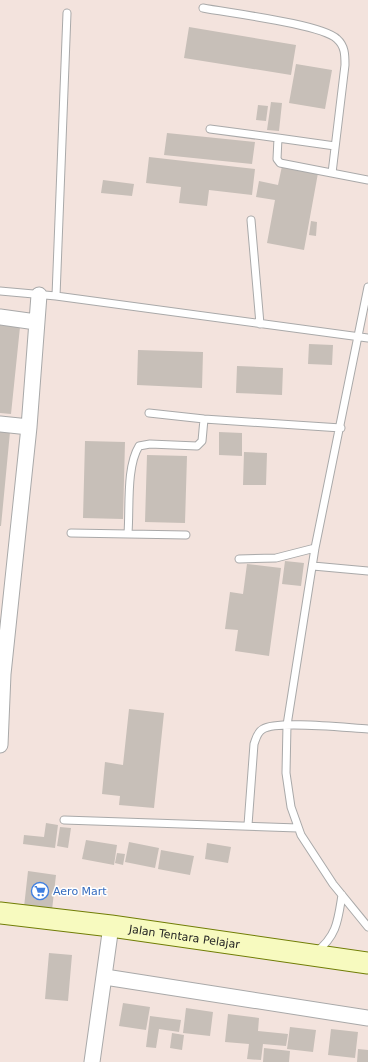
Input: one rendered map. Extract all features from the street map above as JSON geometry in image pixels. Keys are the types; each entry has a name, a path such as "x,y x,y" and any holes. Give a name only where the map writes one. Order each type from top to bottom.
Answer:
{"main road":[{"name":"Jalan Tentara Pelajar","path":"0,913 111,926 368,963"}],"street":[{"path":"0,745 7,572 30,427 39,295"},
{"path":"0,317 36,322"},
{"path":"0,424 30,427"},
{"path":"92,1062 111,926"},
{"path":"105,977 368,1018"}],"lane":[{"path":"203,8 304,26 325,32 338,39 345,50 345,65 332,173"},
{"path":"56,296 67,13"},
{"path":"210,129 335,146"},
{"path":"278,138 276,156 280,163 368,180"},
{"path":"251,220 260,324"},
{"path":"368,287 341,428 315,548 287,725 286,773 288,791 298,828 333,884 368,927"},
{"path":"0,291 56,296 368,338"},
{"path":"150,413 204,419 341,428"},
{"path":"128,533 132,468 134,454 139,446 150,444 197,446 202,441 204,419"},
{"path":"71,533 186,535"},
{"path":"239,558 276,558 315,548"},
{"path":"313,566 368,570"},
{"path":"248,825 254,744 257,735 262,729 270,726 287,725 368,729"},
{"path":"64,820 248,825 298,828"},
{"path":"311,955 324,945 332,936 337,924 342,895"}],"shaded area":[{"path":"0,0 368,0 368,1062 0,1062"}],"building":[{"path":"189,27 296,45 291,75 184,58"},
{"path":"296,64 332,70 325,109 289,103"},
{"path":"271,102 282,103 279,131 267,130"},
{"path":"258,105 268,106 266,121 256,120"},
{"path":"167,133 255,142 252,164 164,155"},
{"path":"149,157 255,169 252,195 209,190 207,206 179,203 181,187 146,183"},
{"path":"282,166 318,173 304,250 267,243 275,200 256,197 259,181 278,185"},
{"path":"103,180 134,184 132,196 101,193"},
{"path":"311,221 317,222 316,236 309,235"},
{"path":"0,325 20,327 11,414 0,413"},
{"path":"309,344 333,345 332,365 308,364"},
{"path":"138,350 203,352 202,388 137,385"},
{"path":"237,366 283,368 282,395 236,393"},
{"path":"0,431 10,432 1,526 0,526"},
{"path":"219,432 242,433 242,456 219,455"},
{"path":"85,441 125,442 123,519 83,518"},
{"path":"244,452 267,453 266,485 243,485"},
{"path":"147,455 187,456 185,523 145,522"},
{"path":"285,561 304,563 301,586 282,584"},
{"path":"247,564 281,568 269,656 235,651 238,630 225,629 230,592 243,594"},
{"path":"129,709 164,713 154,808 119,805 120,796 102,794 105,762 123,765"},
{"path":"46,823 58,825 55,848 23,844 24,835 44,837"},
{"path":"60,827 71,828 68,848 57,846"},
{"path":"86,840 117,845 114,865 82,859"},
{"path":"129,842 159,848 155,868 125,862"},
{"path":"207,843 231,847 228,863 205,859"},
{"path":"161,850 194,856 190,875 158,869"},
{"path":"117,853 125,854 123,865 115,863"},
{"name":"Aero Mart","path":"28,871 56,875 52,910 24,907"},
{"path":"49,953 72,955 68,1001 45,999"},
{"path":"123,1003 150,1007 146,1030 119,1026"},
{"path":"186,1008 213,1012 210,1036 183,1033"},
{"path":"228,1014 259,1018 258,1031 288,1034 286,1046 263,1044 261,1060 247,1059 249,1044 225,1042"},
{"path":"150,1016 181,1020 179,1032 159,1029 156,1048 146,1047"},
{"path":"290,1027 316,1030 313,1052 287,1049"},
{"path":"331,1029 358,1032 355,1058 328,1055"},
{"path":"172,1033 184,1035 182,1050 170,1048"},
{"path":"264,1048 290,1051 289,1062 263,1062"},
{"path":"358,1049 368,1050 368,1062 357,1062"}],"place":[{"name":"Aero Mart","path":"40,891"}]}
